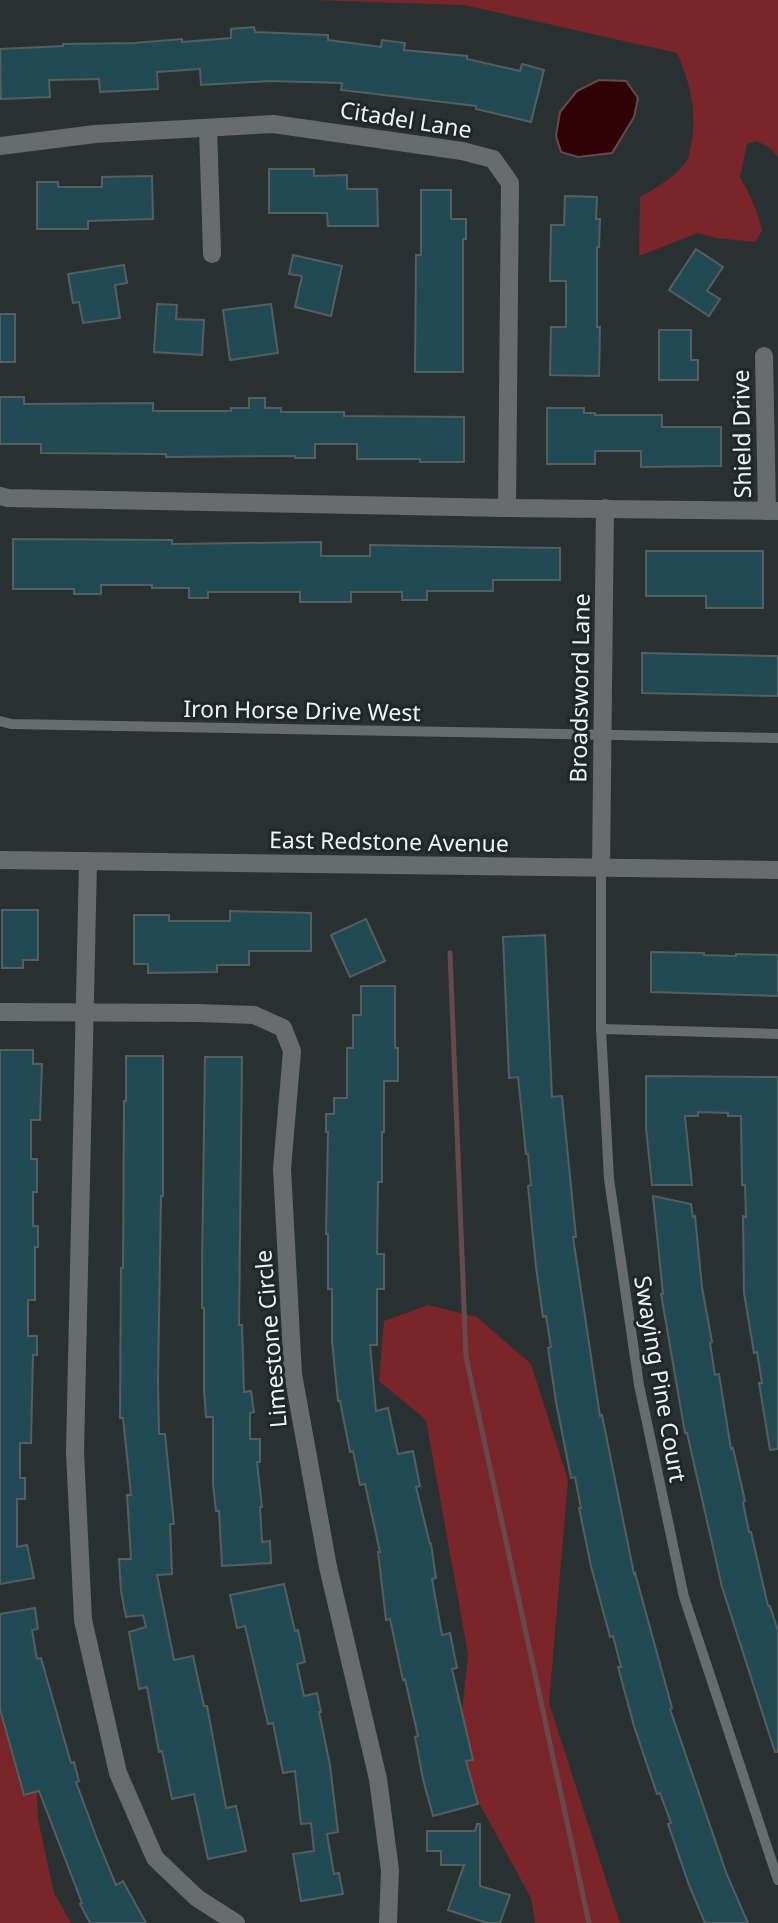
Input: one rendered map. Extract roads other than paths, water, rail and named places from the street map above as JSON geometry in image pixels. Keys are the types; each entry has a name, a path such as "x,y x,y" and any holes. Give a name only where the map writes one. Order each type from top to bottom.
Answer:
{"street":[{"name":"Citadel Lane","path":"0,146 95,134 273,124 462,151 493,159 510,183 508,508"},
{"path":"208,128 212,254"},
{"name":"Shield Drive","path":"765,356 773,511"},
{"path":"0,496 508,508 773,511"},
{"name":"Broadsword Lane","path":"601,869 605,508"},
{"name":"East Redstone Avenue","path":"0,860 778,870"},
{"path":"88,860 75,1452 83,1620 118,1773 155,1857 197,1899 236,1923"},
{"name":"Limestone Circle","path":"0,1012 198,1013 254,1016 282,1027 292,1051 282,1169 293,1374 328,1567 378,1779 390,1870 388,1923"}],"lane":[{"name":"Iron Horse Drive West","path":"0,720 11,724 778,738"},
{"name":"Swaying Pine Court","path":"601,869 601,1029 609,1179 639,1385 684,1597 778,1880"},
{"path":"601,1029 778,1034"}],"waterway":[{"path":"450,953 466,1357 589,1923"}]}
